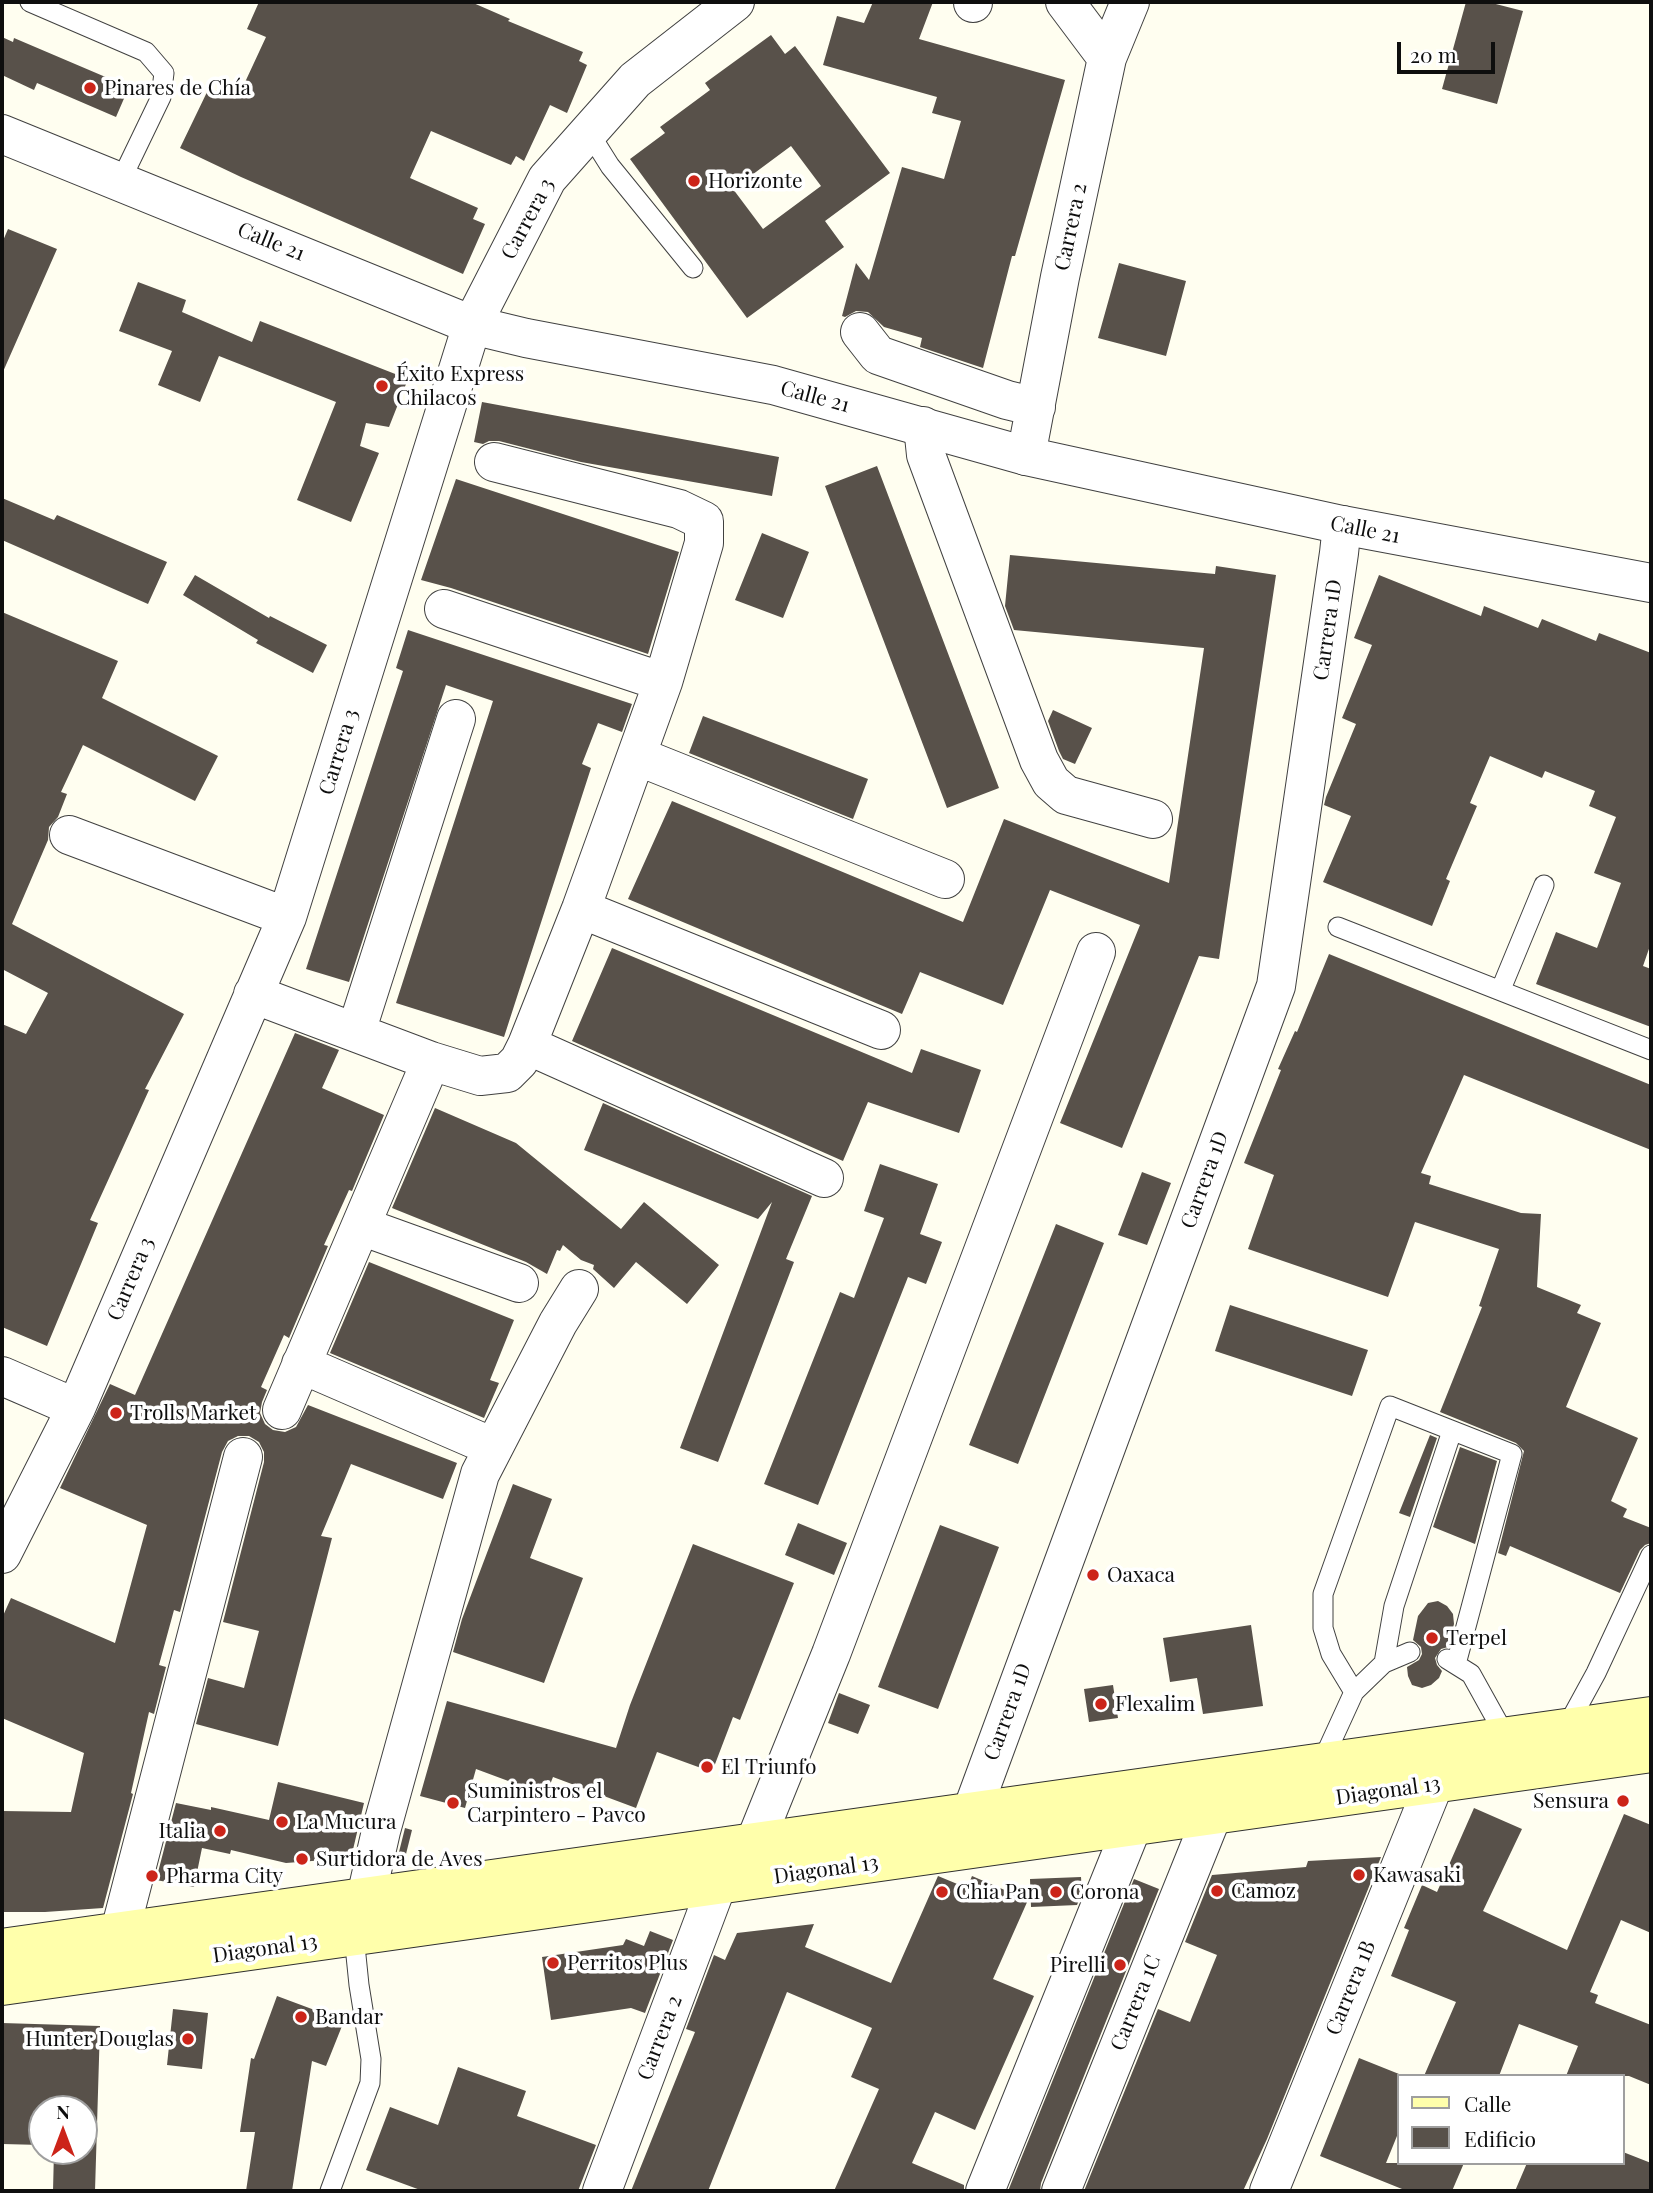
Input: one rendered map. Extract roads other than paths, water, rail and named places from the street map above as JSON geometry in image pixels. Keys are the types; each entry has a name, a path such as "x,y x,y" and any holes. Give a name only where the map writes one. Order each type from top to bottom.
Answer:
{"main road":[{"name":"Diagonal 13","path":"2,1948 1651,1716"},
{"name":"Diagonal 13","path":"2,1986 1651,1754"}],"street":[{"name":"Carrera 3","path":"2,1554 76,1408 287,917 472,325 547,179 635,80 681,41 735,2"},
{"path":"1065,2 1107,58"},
{"name":"Carrera 2","path":"1026,456 1060,277 1107,58 1130,2"},
{"name":"Calle 21","path":"2,134 121,180 472,325 526,338 773,385 1026,456 1342,525 1651,583"},
{"path":"860,332 878,355 1007,400 1036,407"},
{"path":"923,426 926,455 1039,760 1051,782 1066,795 1153,819"},
{"path":"253,994 431,1061 480,1076 507,1073 519,1061 527,1045 582,909 663,682 704,543 704,521 679,509 494,462"},
{"name":"Carrera 1D","path":"972,1811 1276,986 1342,525"},
{"path":"444,610 663,682"},
{"path":"356,1032 456,719"},
{"path":"637,756 945,879"},
{"path":"69,835 287,917"},
{"path":"582,909 881,1030"},
{"path":"755,1842 831,1654 1096,952"},
{"path":"527,1045 824,1178"},
{"path":"282,1410 431,1061"},
{"path":"361,1226 519,1283"},
{"path":"366,1897 388,1805 480,1474 558,1323 579,1289"},
{"path":"301,1364 479,1441"},
{"path":"2,1376 76,1408"},
{"path":"120,1931 243,1457"},
{"name":"Carrera 1B","path":"1269,2191 1434,1784"},
{"name":"Carrera 1C","path":"1061,2191 1212,1816"},
{"path":"985,2191 1132,1826"},
{"name":"Carrera 2","path":"602,2191 717,1885"}],"lane":[{"path":"30,2 146,52 164,73 161,97 121,180"},
{"path":"588,131 610,166 693,268"},
{"path":"1501,989 1544,885"},
{"path":"1338,927 1651,1050"},
{"path":"1353,1692 1331,1654 1323,1628 1323,1594 1390,1406 1512,1454 1451,1661 1471,1674 1506,1737"},
{"path":"1384,1663 1394,1606 1452,1431"},
{"path":"1566,1728 1596,1674 1651,1555"},
{"path":"1322,1762 1353,1692 1384,1663 1410,1652"},
{"path":"330,2191 370,2083 371,2059 354,1937"}],"place":[{"name":"Pinares de Chía","path":"90,88"},
{"name":"Horizonte","path":"694,181"},
{"name":"Éxito Express Chilacos","path":"382,386"},
{"name":"Trolls Market","path":"116,1413"},
{"name":"Oaxaca","path":"1093,1575"},
{"name":"Terpel","path":"1432,1638"},
{"name":"Flexalim","path":"1101,1704"},
{"name":"El Triunfo","path":"707,1767"},
{"name":"Sensura","path":"1623,1801"},
{"name":"Suministros el Carpintero - Pavco","path":"453,1803"},
{"name":"La Mucura","path":"282,1822"},
{"name":"Italia","path":"220,1831"},
{"name":"Surtidora de Aves","path":"302,1859"},
{"name":"Kawasaki","path":"1359,1875"},
{"name":"Pharma City","path":"152,1876"},
{"name":"Camoz","path":"1217,1891"},
{"name":"Chia Pan","path":"942,1892"},
{"name":"Corona","path":"1056,1892"},
{"name":"Perritos Plus","path":"553,1963"},
{"name":"Pirelli","path":"1120,1965"},
{"name":"Bandar","path":"301,2017"},
{"name":"Hunter Douglas","path":"188,2039"}]}
